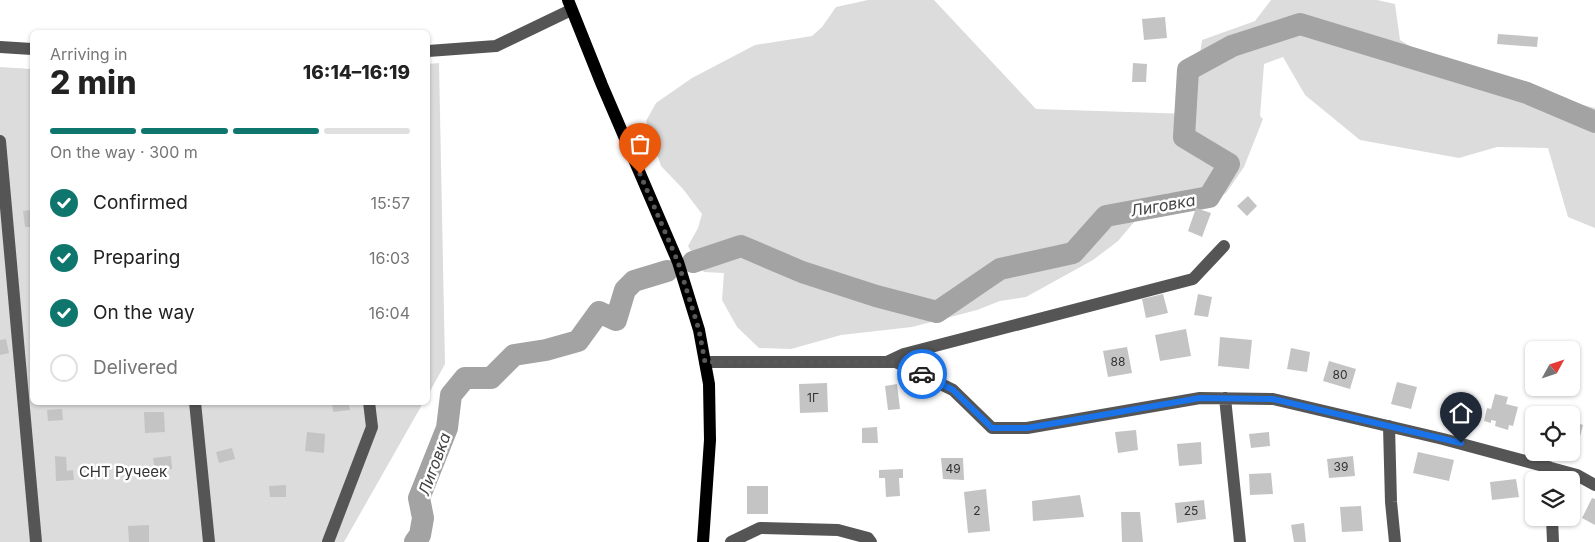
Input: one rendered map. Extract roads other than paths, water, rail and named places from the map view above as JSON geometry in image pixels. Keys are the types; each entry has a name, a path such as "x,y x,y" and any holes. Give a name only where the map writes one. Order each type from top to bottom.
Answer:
{"main road":[{"path":"569,5 678,262 699,330 709,384 710,440 703,542"}],"street":[{"path":"430,51 496,46 569,5"},
{"path":"0,47 30,49"},
{"path":"0,141 36,542"},
{"path":"887,362 904,354 1193,279 1224,246"},
{"path":"705,362 896,362 953,390 992,428 1027,428 1200,398 1273,399 1443,438 1540,471"},
{"path":"1225,398 1240,542"},
{"path":"195,405 209,542"},
{"path":"328,542 372,427 369,405"},
{"path":"1389,426 1391,502 1395,542"},
{"path":"1580,476 1595,484"},
{"path":"1552,526 1553,542"},
{"path":"731,542 760,528 838,530 868,538 871,542"}],"waterway":[{"name":"Лиговка","path":"693,262 741,246 802,272 876,296 937,312 1000,269 1073,253 1106,216 1209,197 1229,164 1184,137 1188,70 1232,46 1300,24 1527,93 1595,122"},
{"name":"Лиговка","path":"415,542 420,535 423,518 419,498 447,428 451,395 465,378 491,378 514,355 546,350 578,341 599,312 616,320 625,290 634,281 667,271"}],"park label":[{"name":"СНТ Ручеек","path":"123,472"}]}
